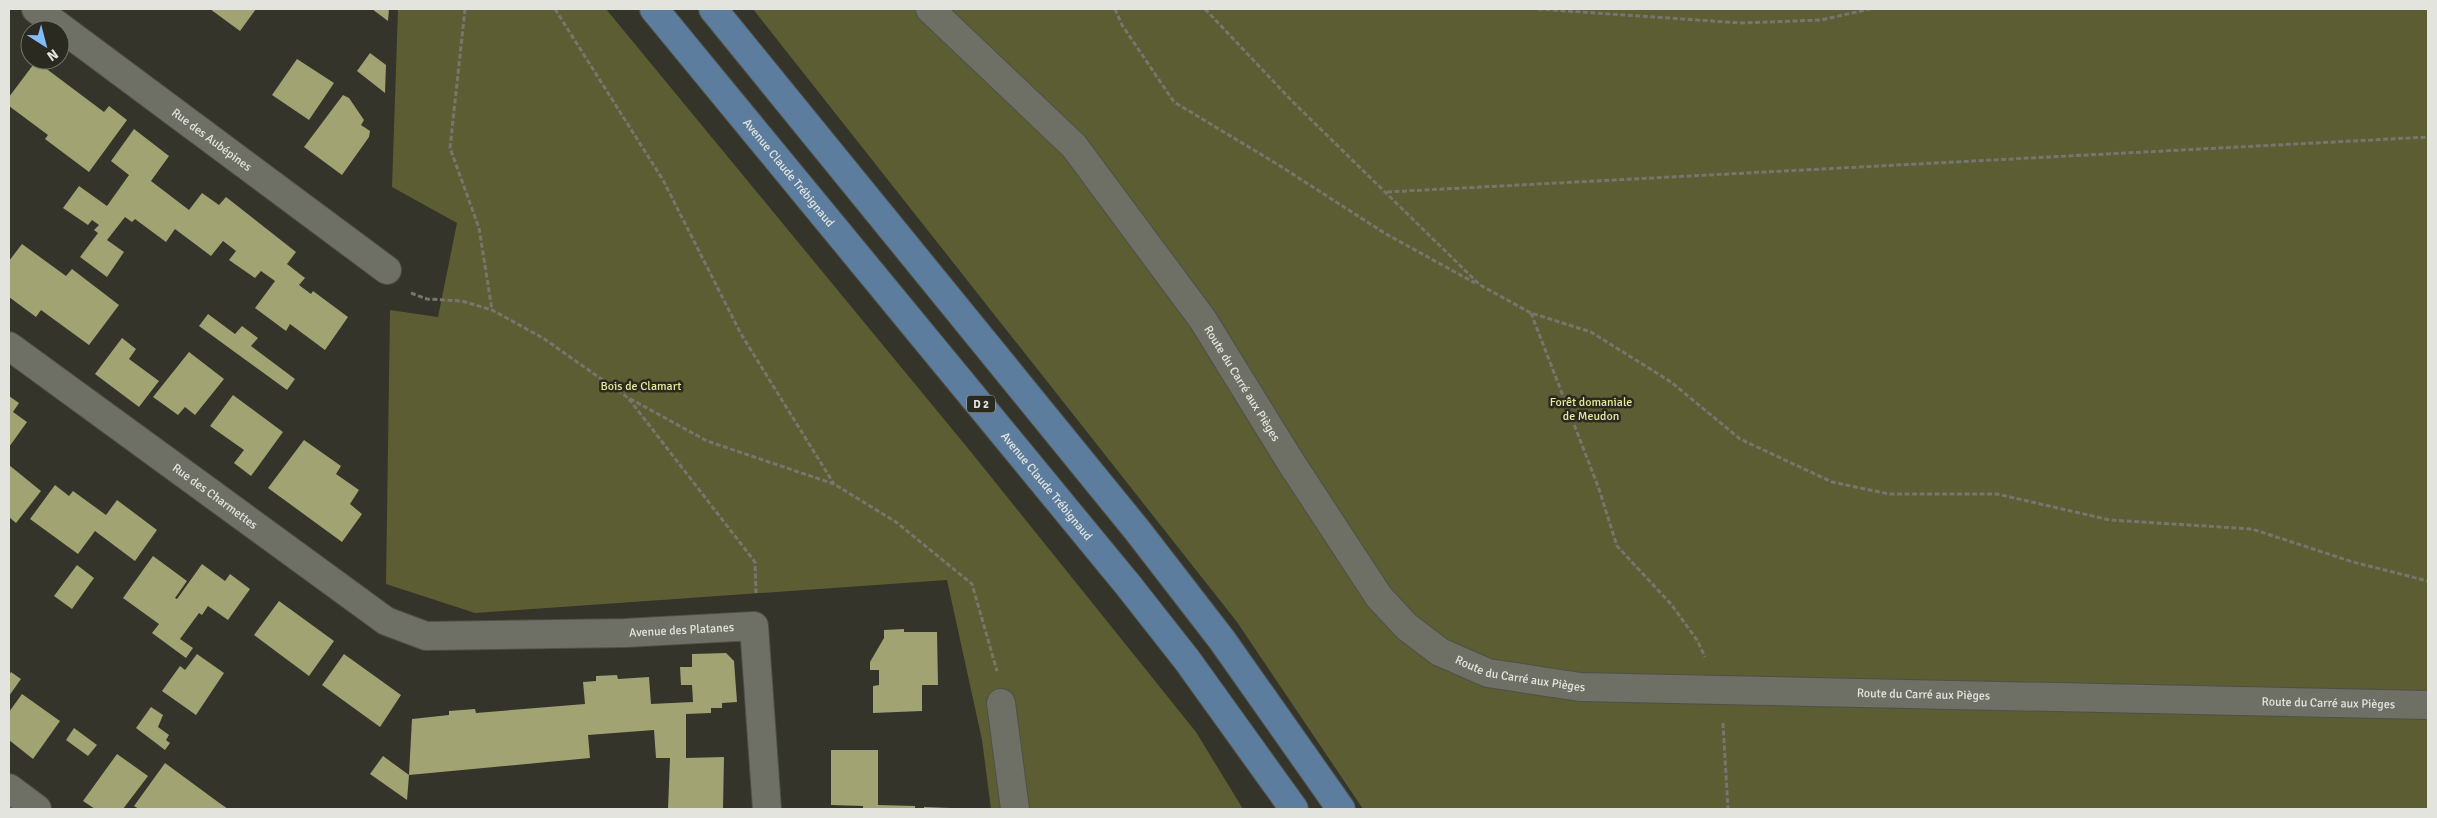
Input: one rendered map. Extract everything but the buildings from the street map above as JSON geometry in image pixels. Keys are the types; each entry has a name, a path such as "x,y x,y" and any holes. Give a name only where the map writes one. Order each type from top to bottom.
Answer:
{"main road":[{"name":"Avenue Claude Trébignaud","path":"654,9 1128,585 1188,660 1294,809"},
{"path":"713,9 1137,530 1222,640 1341,809"}],"street":[{"name":"Rue des Aubépines","path":"36,9 386,270"},
{"name":"Route du Carré aux Pièges","path":"930,9 1074,146 1203,320 1290,462 1374,589 1407,627 1440,652 1488,673 1580,687 1720,688 2428,705"},
{"name":"Rue des Charmettes","path":"9,346 386,621 426,636"},
{"name":"Avenue des Platanes","path":"426,636 625,634 754,626"},
{"path":"754,626 767,809"},
{"path":"1001,703 1015,809"},
{"path":"9,788 38,809"}],"path":[{"path":"465,9 450,148 478,228 492,310"},
{"path":"555,9 663,180 740,334 834,484"},
{"path":"1115,9 1122,25 1174,102 1277,164 1386,234 1531,313 1591,332 1670,382 1740,439 1832,482 1889,494 1997,494 2110,520 2252,529 2353,562 2428,581"},
{"path":"1205,9 1292,101 1480,285"},
{"path":"1538,9 1741,23 1820,20 1870,9"},
{"path":"1387,192 2428,137"},
{"path":"386,270 397,288 426,299 462,301 492,310 543,338 627,397 707,441 834,484 896,522 972,584 997,670 1001,703"},
{"path":"1531,313 1599,489 1617,546 1671,604 1697,640 1720,688 1728,809"},
{"path":"627,397 755,562 757,599 754,626"}],"green space":[{"name":"Bois de Clamart","path":"398,9 606,9 971,452 1196,732 1243,809 991,809 982,740 947,580 475,613 386,584 390,310 438,317 457,223 392,187"},
{"name":"Forêt domaniale de Meudon","path":"753,9 2428,9 2428,809 1363,809 1237,622"}]}
